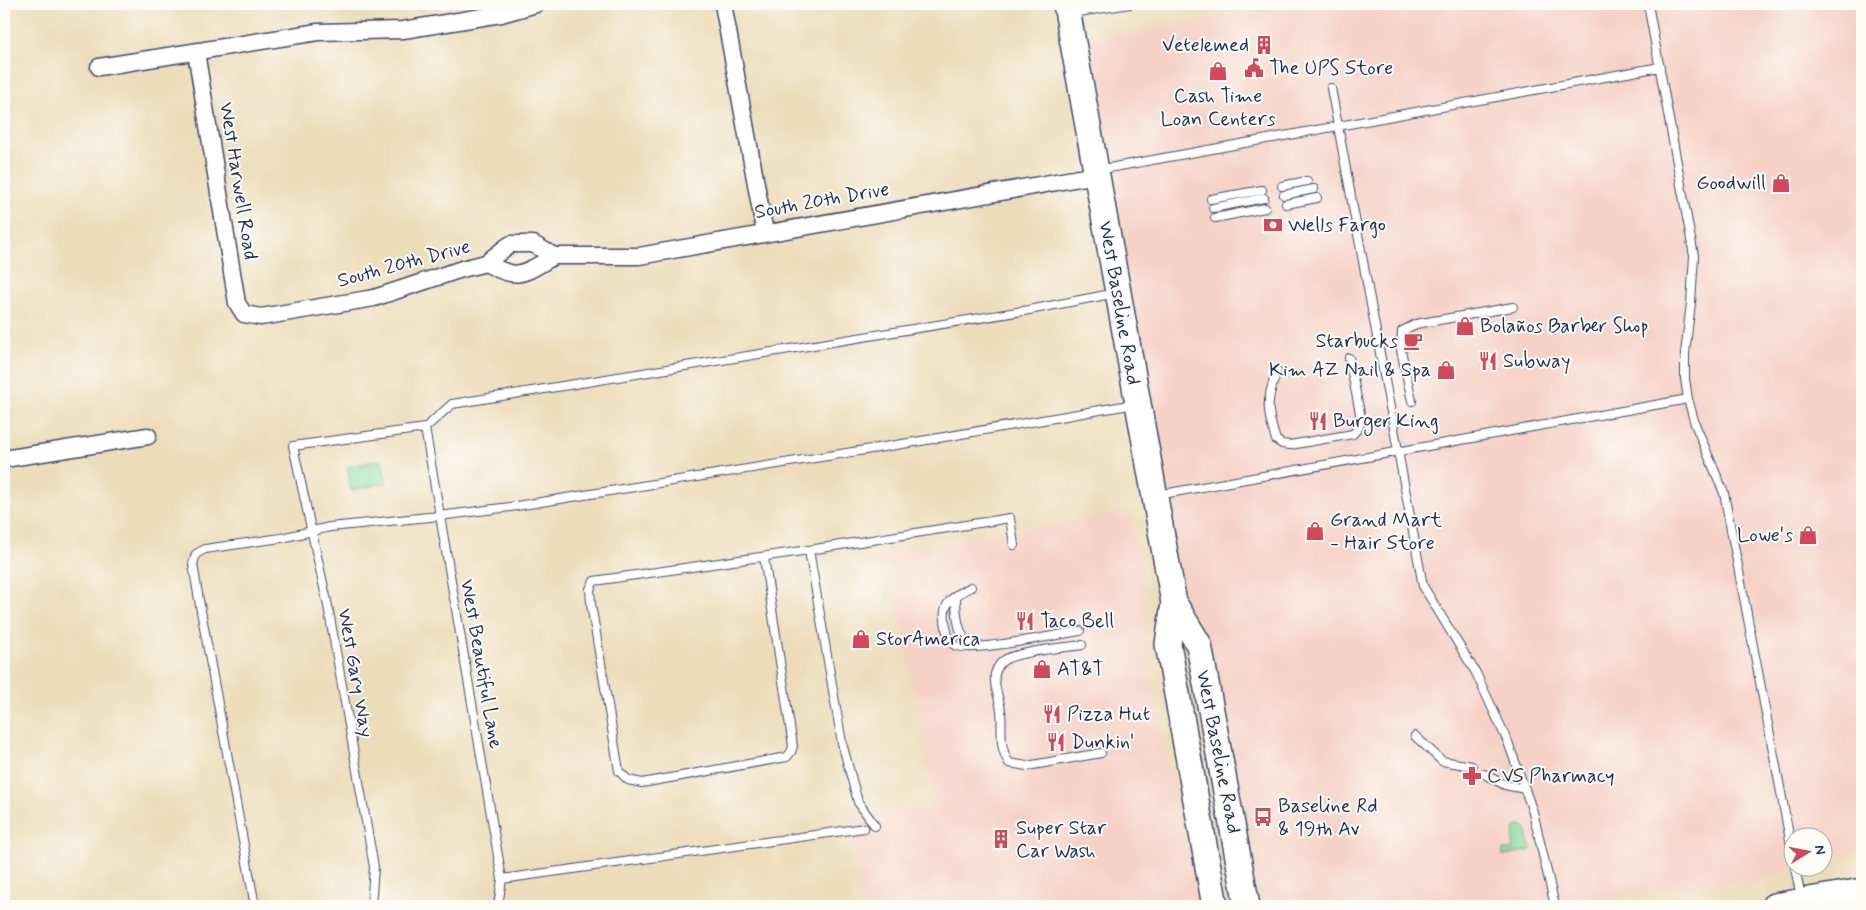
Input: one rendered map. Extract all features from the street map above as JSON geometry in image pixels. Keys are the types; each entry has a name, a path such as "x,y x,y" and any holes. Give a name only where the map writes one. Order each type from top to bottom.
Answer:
{"main road":[{"name":"West Baseline Road","path":"1066,9 1174,603 1168,644 1215,906"},
{"name":"West Baseline Road","path":"1174,603 1198,645 1247,906"},
{"path":"1774,906 1862,891"}],"street":[{"path":"99,67 318,32 403,30 501,14 536,4"},
{"path":"723,4 765,233"},
{"name":"West Harwell Road","path":"196,52 237,303 244,314"},
{"name":"South 20th Drive","path":"244,314 261,316 374,298 462,269 486,264 505,248 522,243 533,244 554,256 639,256 1096,173"},
{"name":"South 20th Drive","path":"486,264 500,271 513,274 529,272 554,256"},
{"path":"4,459 148,436"}],"lane":[{"path":"1066,9 1130,4"},
{"path":"1648,4 1694,256 1692,303 1685,353 1688,399 1695,424 1724,493 1788,828"},
{"path":"1096,173 1660,67"},
{"path":"1331,88 1423,586 1476,674 1508,742 1533,812 1556,906"},
{"path":"1282,186 1307,181"},
{"path":"1284,195 1314,189"},
{"path":"1212,204 1263,194"},
{"path":"1286,204 1317,198"},
{"path":"1215,218 1265,208"},
{"path":"425,428 452,404 1029,310 1117,292"},
{"path":"1412,401 1401,350 1402,331 1416,324 1513,307"},
{"path":"1277,371 1269,394 1268,406 1269,418 1276,440 1282,444 1290,445 1353,434 1360,427 1361,418 1349,358"},
{"path":"1154,496 1688,399"},
{"path":"255,906 193,564 196,554 205,549 281,538 330,526 510,507 1137,404"},
{"name":"West Gary Way","path":"370,906 374,868 317,550 311,532 293,446 425,428"},
{"name":"West Beautiful Lane","path":"425,428 502,879 498,906"},
{"path":"764,557 789,716 793,746 791,752 787,757 642,783 628,780 619,771 590,589 594,581 764,557 1010,518 1014,545"},
{"path":"809,550 844,752 858,802 875,826"},
{"path":"970,587 947,602 944,610 947,632 954,645 960,648 974,648 1080,631"},
{"path":"956,595 958,618 963,638 966,644 974,648"},
{"path":"1082,645 1020,655 1006,659 998,664 994,676 1000,708 1001,742 1009,764 1018,766 1101,752"},
{"path":"1415,736 1442,761 1472,766"},
{"path":"1484,774 1505,785 1525,789"},
{"path":"502,879 864,828"},
{"path":"1797,878 1801,902"}],"shaded area":[{"path":"1299,4 1862,4 1862,852 1834,856 1834,828 1784,828 1784,873 1759,882 1670,889 1587,901 1569,906 1260,906 1216,666 1174,603 1073,42"},
{"path":"1131,511 1144,586 1152,680 1165,753 1179,794 1202,906 864,906 850,820 935,807 889,553"}],"green space":[{"path":"382,460 387,483 351,490 347,467"},
{"path":"1515,827 1526,827 1531,850 1502,856 1503,850 1512,850"}],"place":[{"name":"Vetelemed","path":"1264,45"},
{"name":"The UPS Store","path":"1254,68"},
{"name":"Cash Time Loan Centers","path":"1218,71"},
{"name":"Goodwill","path":"1781,183"},
{"name":"Wells Fargo","path":"1273,225"},
{"name":"Bolaños Barber Shop","path":"1465,326"},
{"name":"Starbucks","path":"1413,341"},
{"name":"Subway","path":"1488,361"},
{"name":"Kim AZ Nail & Spa","path":"1446,370"},
{"name":"Burger King","path":"1318,421"},
{"name":"Grand Mart - Hair Store","path":"1315,531"},
{"name":"Lowe's","path":"1808,535"},
{"name":"Taco Bell","path":"1025,621"},
{"name":"StorAmerica","path":"861,639"},
{"name":"AT&T","path":"1042,669"},
{"name":"Pizza Hut","path":"1052,714"},
{"name":"Dunkin'","path":"1056,742"},
{"name":"CVS Pharmacy","path":"1472,776"},
{"name":"Baseline Rd & 19th Av","path":"1263,817"},
{"name":"Super Star Car Wash","path":"1001,839"}]}
